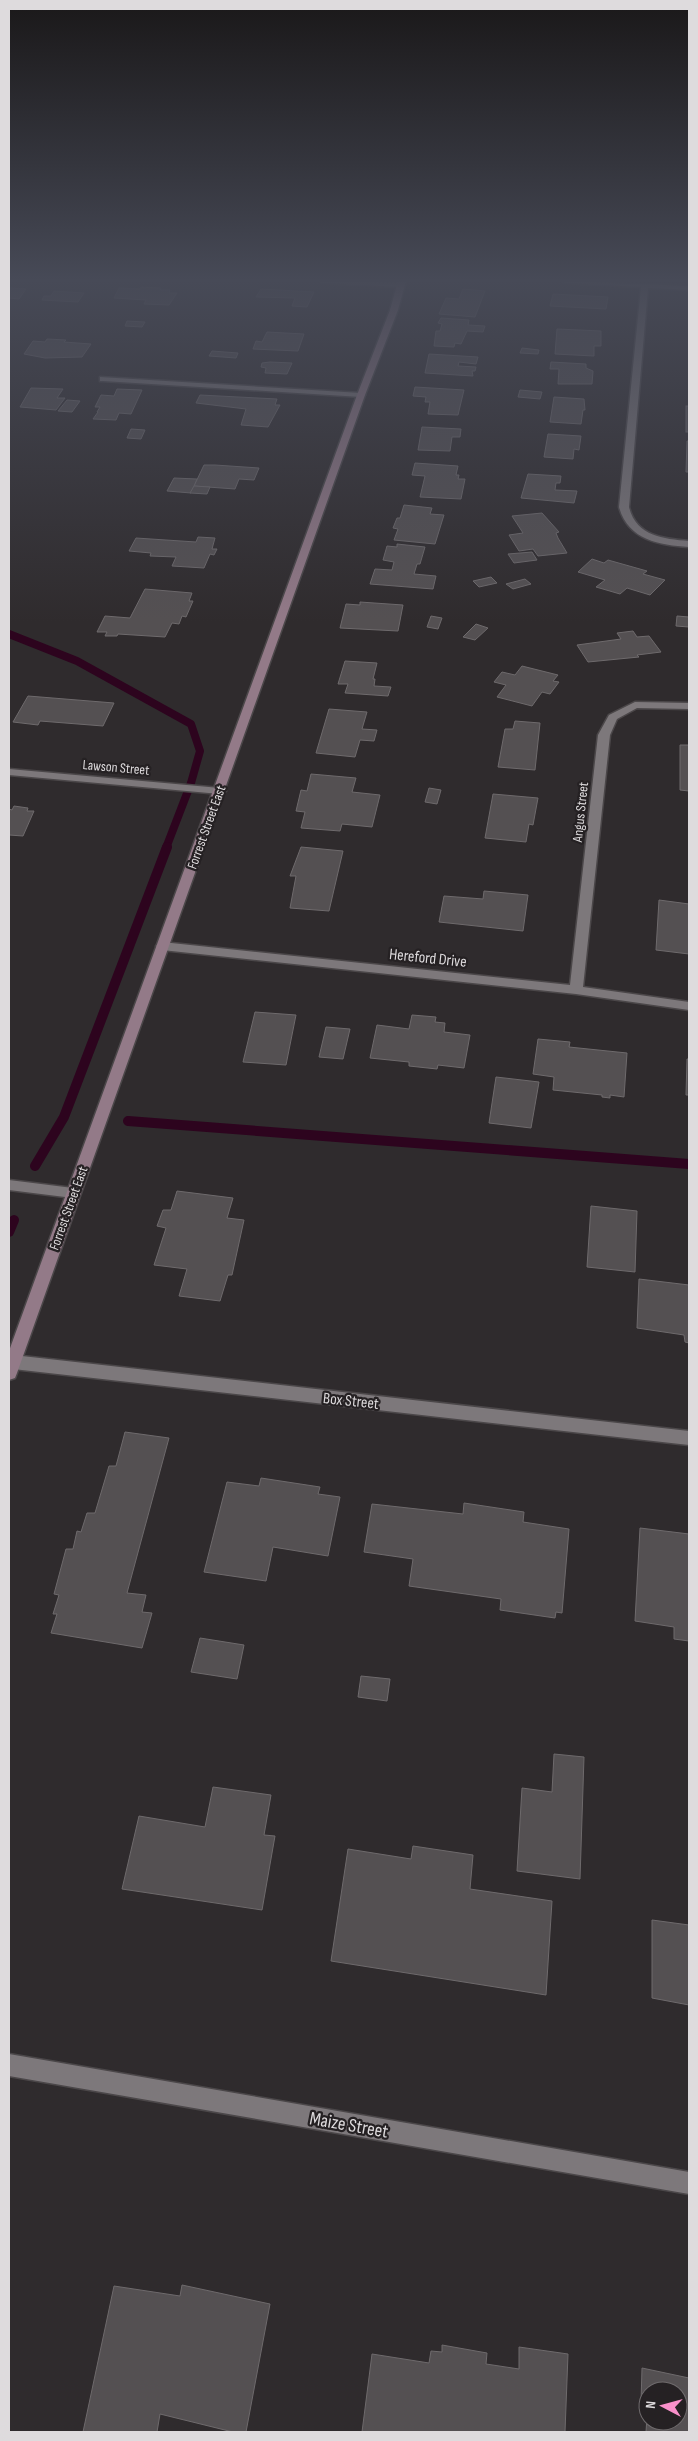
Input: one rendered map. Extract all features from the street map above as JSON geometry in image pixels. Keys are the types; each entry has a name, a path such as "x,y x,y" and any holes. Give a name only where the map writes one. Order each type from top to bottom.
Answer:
{"main road":[{"name":"Forrest Street East","path":"11,1368 361,395"}],"street":[{"path":"634,395 624,507 626,519 634,531 657,540 689,544"},
{"name":"Angus Street","path":"576,990 604,736 613,717 635,705 689,706"},
{"name":"Lawson Street","path":"9,772 220,791"},
{"name":"Hereford Drive","path":"162,946 576,990 689,1006"},
{"path":"9,1185 73,1193"},
{"name":"Box Street","path":"11,1368 689,1438"},
{"name":"Maize Street","path":"9,2065 689,2183"}],"building":[{"path":"27,395 59,395 57,398 65,398 56,410 20,407"},
{"path":"101,395 140,395 131,414 119,413 116,420 93,419 100,407 95,407"},
{"path":"200,395 277,399 275,405 280,405 268,427 241,425 246,409 196,403"},
{"path":"463,395 458,415 428,414 430,402 425,402 426,397 413,396"},
{"path":"519,395 541,395 540,399 518,397"},
{"path":"554,397 584,399 585,410 583,410 581,424 550,422"},
{"path":"67,400 80,401 72,412 58,411"},
{"path":"686,406 689,406 689,432 686,432"},
{"path":"422,427 461,429 460,437 452,437 450,451 418,450"},
{"path":"131,429 145,430 141,439 127,438"},
{"path":"548,434 581,436 579,450 574,449 573,459 544,457"},
{"path":"687,441 689,441 689,472 686,472"},
{"path":"415,463 458,466 456,475 459,475 458,479 465,479 461,499 420,497 425,476 412,475"},
{"path":"204,465 259,468 254,480 239,479 235,489 194,486"},
{"path":"528,474 561,476 560,483 556,483 555,490 577,491 574,503 521,498"},
{"path":"174,478 197,479 191,493 167,491"},
{"path":"194,486 210,487 207,494 190,493"},
{"path":"404,505 432,508 430,514 444,515 435,544 394,540 398,529 393,528 397,518 400,518"},
{"path":"542,513 559,532 556,533 567,553 538,556 533,549 519,551 509,535 523,533 512,516"},
{"path":"198,537 215,538 212,549 217,549 214,555 210,554 204,568 172,566 176,557 150,556 151,553 129,551 136,538 196,542"},
{"path":"397,544 425,547 420,564 417,564 414,574 436,576 433,589 370,584 375,569 392,570 394,562 383,560 387,546 397,547"},
{"path":"532,552 537,560 514,563 508,554"},
{"path":"592,559 604,563 608,560 647,571 643,574 665,580 650,595 627,588 620,594 596,587 605,580 578,572"},
{"path":"491,577 497,583 479,587 473,581"},
{"path":"525,579 531,584 513,589 506,584"},
{"path":"145,589 192,593 189,601 193,601 186,617 182,616 179,624 172,623 165,637 118,634 117,636 105,636 107,632 97,632 105,616 130,618"},
{"path":"360,602 403,605 398,631 340,628 346,604 360,605"},
{"path":"431,616 442,618 438,629 427,627"},
{"path":"677,616 689,617 689,627 676,626"},
{"path":"476,624 488,628 475,640 463,637"},
{"path":"633,631 637,637 649,636 661,652 637,655 639,657 588,662 577,645 621,639 617,633"},
{"path":"345,661 377,663 373,679 375,679 374,686 391,687 388,696 345,693 348,684 338,684"},
{"path":"522,666 558,675 553,681 559,682 550,694 542,692 532,706 497,697 506,685 494,682 502,672 515,675"},
{"path":"28,696 114,703 103,726 40,721 38,725 13,722"},
{"path":"329,709 367,712 362,729 377,730 374,741 360,740 355,757 316,753"},
{"path":"515,721 540,723 535,770 498,767 505,729 513,729"},
{"path":"680,745 689,745 689,791 680,790"},
{"path":"311,774 356,778 352,792 380,795 372,827 342,824 340,831 301,828 305,812 296,811 301,790 307,791"},
{"path":"429,788 441,790 437,804 425,802"},
{"path":"493,794 538,798 533,825 529,824 526,842 485,838"},
{"path":"14,806 28,808 27,811 34,811 23,836 9,835 9,809 12,810"},
{"path":"301,847 343,851 329,911 290,908 296,876 290,876"},
{"path":"484,891 528,895 523,931 439,922 444,896 483,899"},
{"path":"659,900 689,904 689,954 656,950"},
{"path":"255,1012 296,1015 286,1065 243,1062"},
{"path":"412,1015 436,1017 435,1022 445,1023 444,1032 470,1035 464,1068 438,1065 437,1069 409,1066 409,1062 370,1058 377,1025 409,1029"},
{"path":"326,1027 350,1029 343,1059 319,1057"},
{"path":"538,1039 570,1042 569,1047 627,1053 624,1097 610,1095 610,1098 602,1097 602,1095 553,1090 554,1077 533,1074"},
{"path":"687,1059 689,1059 689,1095 686,1095"},
{"path":"496,1077 539,1082 531,1128 489,1123"},
{"path":"177,1191 233,1198 227,1218 244,1220 232,1275 228,1275 220,1301 179,1296 187,1269 154,1265 166,1228 157,1226 163,1210 171,1210"},
{"path":"591,1206 637,1211 635,1272 587,1267"},
{"path":"639,1279 689,1285 689,1343 685,1342 684,1335 637,1328"},
{"path":"125,1432 169,1438 127,1593 146,1595 142,1612 152,1613 142,1648 51,1633 57,1614 53,1614 59,1595 54,1594 66,1549 73,1549 77,1531 81,1532 87,1513 95,1513 109,1466 116,1466"},
{"path":"261,1478 320,1487 318,1494 340,1497 328,1556 273,1547 266,1581 204,1572 227,1482 259,1486"},
{"path":"464,1503 524,1512 523,1522 569,1529 562,1613 556,1612 555,1618 500,1610 501,1599 409,1586 413,1559 364,1552 372,1504 463,1514"},
{"path":"640,1528 689,1534 689,1641 674,1639 674,1627 635,1621"},
{"path":"200,1638 244,1645 237,1679 191,1672"},
{"path":"361,1676 390,1679 387,1701 358,1697"},
{"path":"554,1754 584,1757 580,1879 517,1871 522,1788 552,1792"},
{"path":"213,1787 271,1795 264,1835 275,1836 262,1910 122,1889 139,1816 205,1827"},
{"path":"413,1846 473,1855 470,1889 552,1901 546,1995 331,1961 348,1849 411,1859"},
{"path":"652,1920 689,1925 689,2005 652,1998"},
{"path":"182,2285 270,2304 246,2432 233,2432 160,2414 157,2432 83,2432 114,2286 180,2296"},
{"path":"442,2345 487,2353 486,2364 519,2369 519,2347 568,2354 565,2432 362,2432 372,2354 429,2363 431,2351 442,2352"},
{"path":"642,2368 689,2378 689,2432 646,2432 688,2431 688,2381 642,2381"}],"waterway":[{"path":"9,634 77,661 191,724 200,751 191,783 166,848"},
{"path":"35,1166 64,1117 167,847"},
{"path":"128,1121 689,1164"},
{"path":"9,1232 14,1220"}]}
